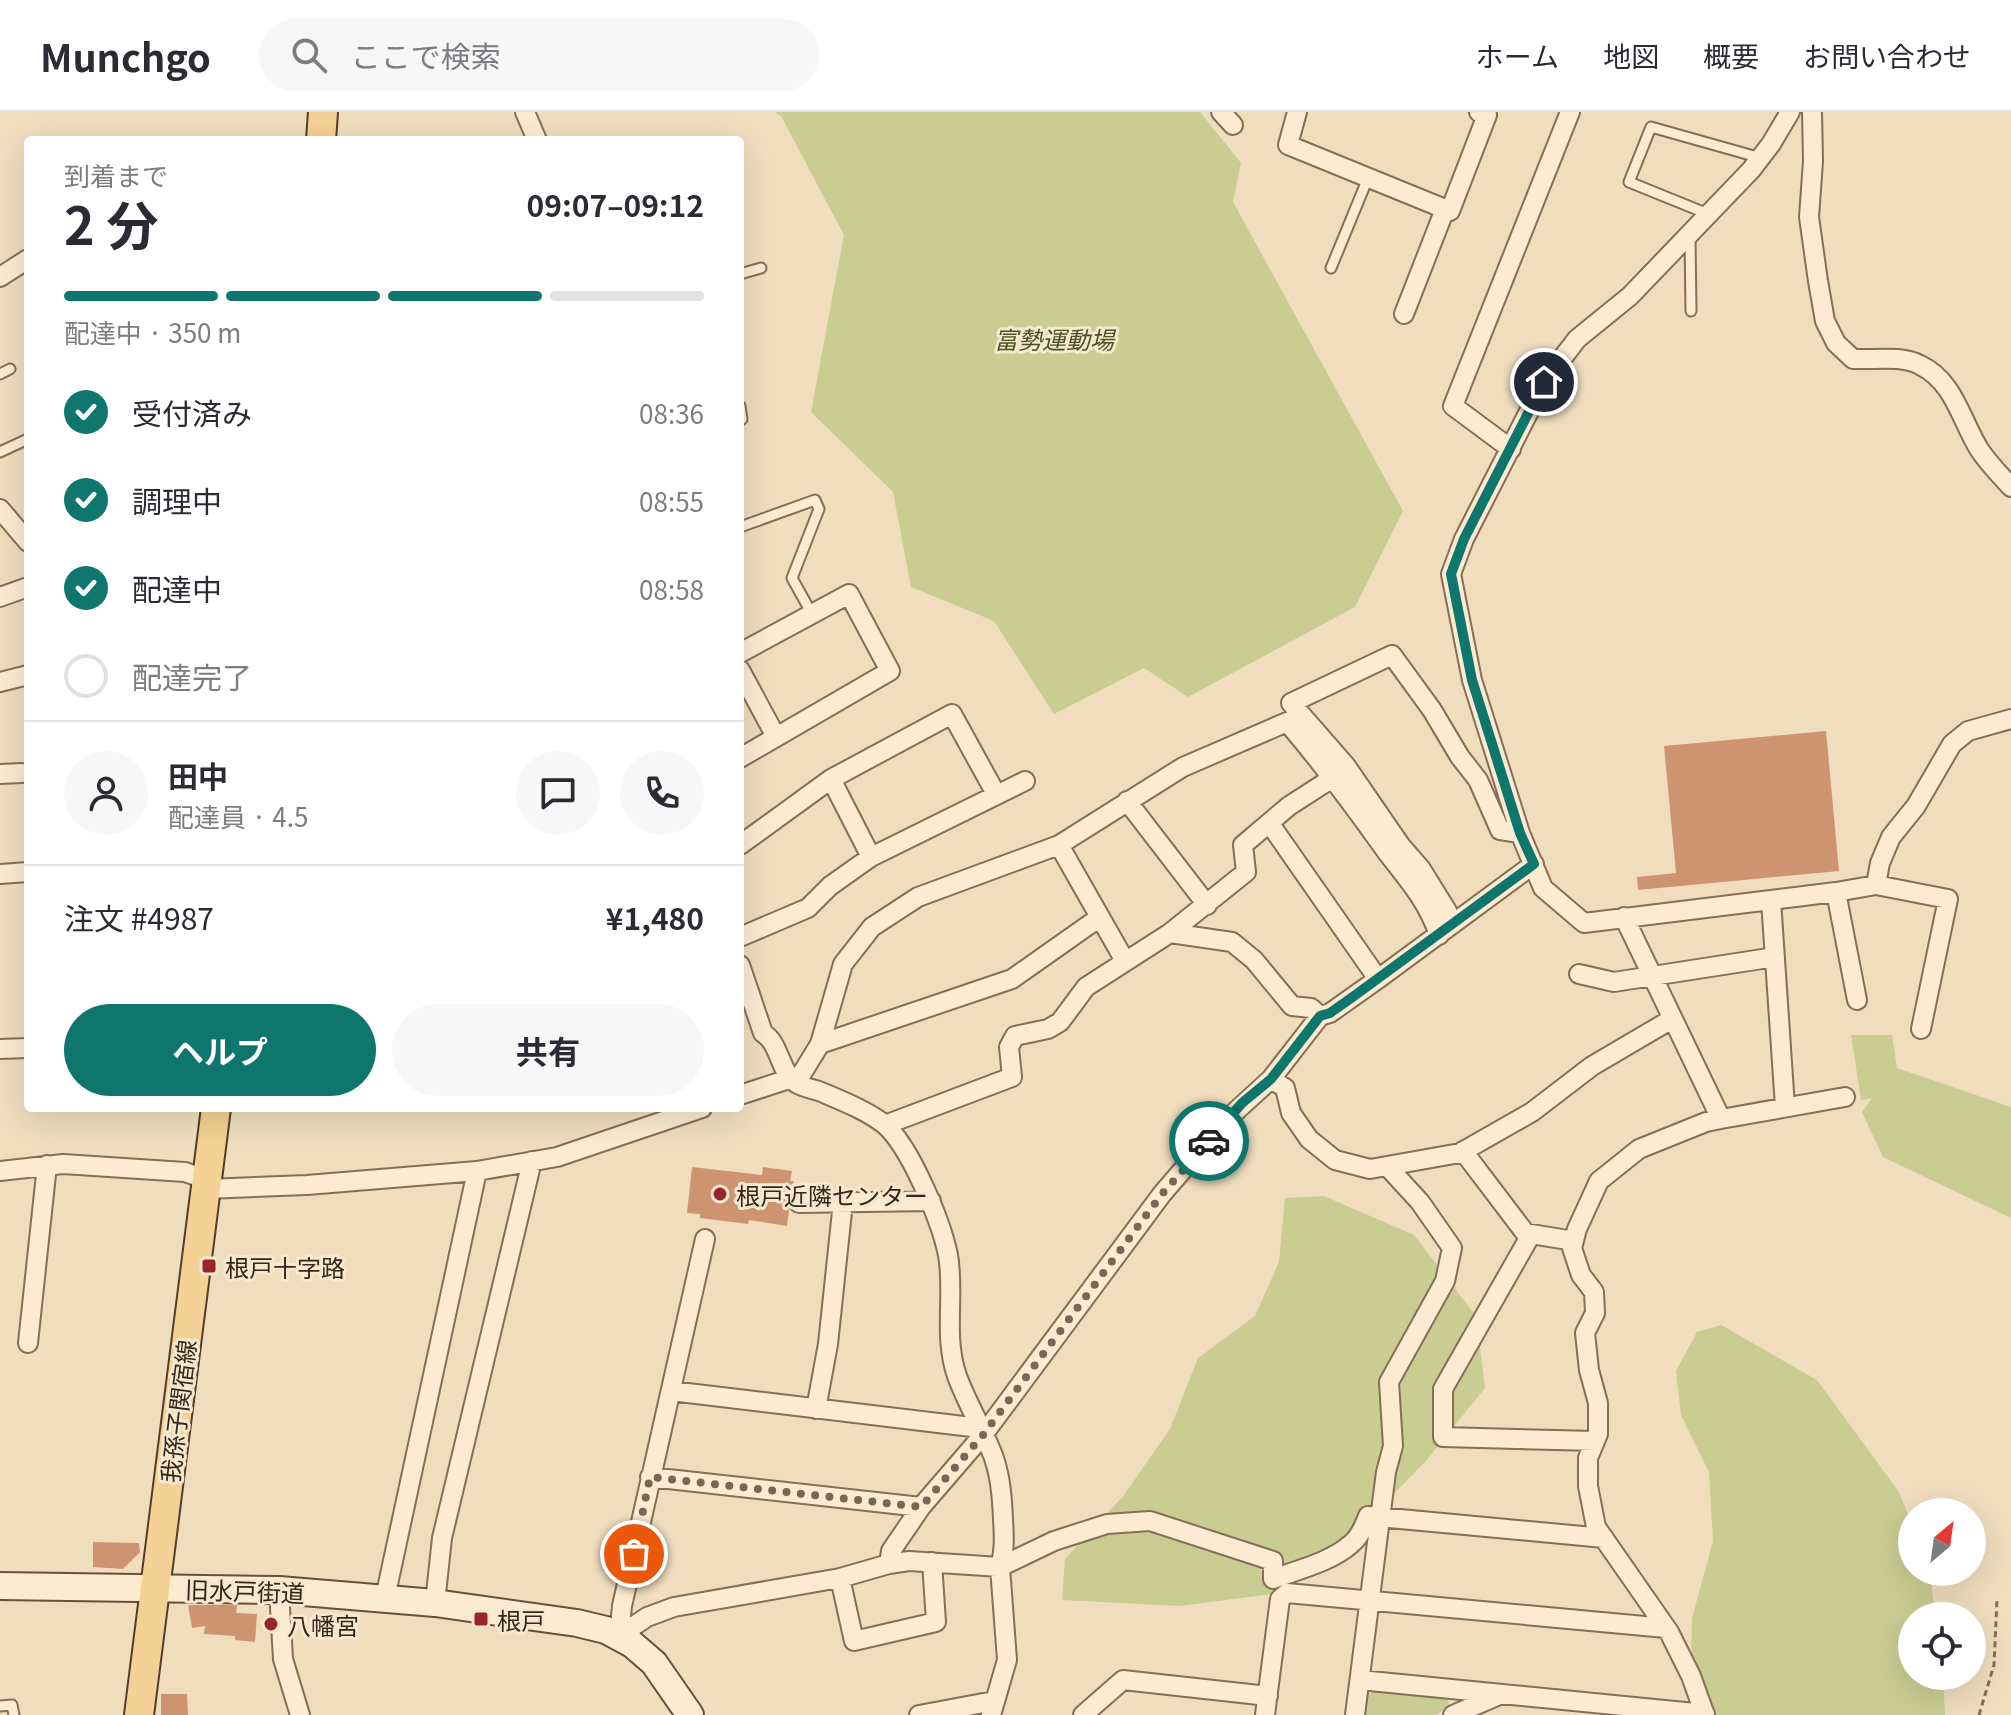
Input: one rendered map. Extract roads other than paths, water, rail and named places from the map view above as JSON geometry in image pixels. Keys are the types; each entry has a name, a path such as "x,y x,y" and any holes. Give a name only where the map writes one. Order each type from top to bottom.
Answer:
{"main road":[{"path":"321,136 323,112"},
{"name":"我孫子関宿線","path":"139,1715 216,1112"}],"street":[{"path":"525,112 535,136"},
{"path":"1297,112 1288,145 1450,211 1487,115 1479,112"},
{"path":"1511,449 1453,406 1570,112"},
{"path":"1790,112 1761,158 1630,296 1577,339 1544,382 1464,539 1451,574 1472,680 1520,833 1543,888 1584,923 1876,885 1948,899 1921,1029"},
{"path":"1812,112 1809,217 1825,321 1836,343 1853,359 1904,360 1920,365 1937,377 1951,392 1987,461 2011,487"},
{"path":"1404,314 1445,209"},
{"path":"0,277 24,262"},
{"path":"2,514 24,538"},
{"path":"0,597 24,588"},
{"path":"744,651 849,594 890,671 744,755"},
{"path":"1446,930 1447,911 1421,869 1401,846 1346,766 1291,703 1392,655 1478,780 1500,830 1520,833"},
{"path":"0,682 24,676"},
{"path":"744,677 775,735"},
{"path":"744,842 831,779 952,714 996,794"},
{"path":"1876,885 1880,863 1891,837 1916,806 1952,744 1968,731 2011,719"},
{"path":"744,1094 794,1080 820,1044 843,964 872,927 918,897 1059,845 1183,767 1287,722 1334,777 1446,930"},
{"path":"0,774 22,773"},
{"path":"885,1125 1012,1077 1009,1047 1015,1036 1048,1029 1060,1022 1086,987 1170,933 1207,905 1246,872 1243,845 1289,806 1334,777"},
{"path":"831,779 871,857"},
{"path":"744,935 808,908 830,886 871,857 1025,781"},
{"path":"1127,801 1207,905"},
{"path":"1270,824 1378,979"},
{"path":"1059,845 1125,961"},
{"path":"889,1564 891,1551 921,1507 1162,1194 1224,1122 1271,1079 1320,1016 1330,1013 1378,979 1534,864"},
{"path":"0,874 24,872"},
{"path":"1836,892 1857,1000"},
{"path":"1771,900 1785,1107"},
{"path":"820,1044 1012,979 1100,917"},
{"path":"1624,917 1721,1119"},
{"path":"1170,933 1232,942 1254,960 1292,1006 1311,1008 1320,1016"},
{"path":"1579,974 1614,982 1775,957"},
{"path":"744,977 763,1033 769,1037 782,1067 794,1080 885,1125 902,1147 931,1201 948,1256 950,1349 957,1376 999,1474 1005,1538 1000,1567 1007,1660 993,1708 919,1715"},
{"path":"1271,1079 1285,1088 1291,1113 1309,1139 1335,1160 1370,1169 1463,1151 1532,1112 1592,1066 1672,1019"},
{"path":"0,1049 24,1048"},
{"path":"1360,1680 1504,1694 1537,1706 1705,1715 1691,1676 1666,1628 1596,1527 1588,1486 1588,1458 1598,1434 1598,1403 1589,1370 1585,1333 1595,1313 1594,1292 1581,1275 1572,1248 1577,1229 1599,1181 1639,1149 1706,1122 1845,1097"},
{"path":"0,1171 47,1165 185,1172 207,1184 307,1185 477,1171 557,1157 690,1112"},
{"path":"1463,1151 1529,1238 1443,1389 1443,1437 1595,1441"},
{"path":"435,1603 442,1538 532,1161"},
{"path":"28,1343 47,1165"},
{"path":"1355,1715 1393,1446 1389,1382 1445,1281 1452,1248 1420,1202 1387,1166"},
{"path":"385,1598 477,1171"},
{"path":"799,1203 931,1201"},
{"path":"816,1409 832,1317 843,1202"},
{"path":"1525,1233 1574,1241"},
{"path":"619,1636 622,1606 705,1239"},
{"path":"671,1391 982,1431"},
{"path":"650,1477 921,1507"},
{"path":"619,1636 647,1617 674,1607 840,1578 889,1564 909,1561 1000,1567 1054,1541 1107,1524 1150,1521 1273,1561 1273,1579 1335,1554 1351,1544 1361,1533 1368,1516 1604,1538"},
{"path":"840,1578 854,1641 936,1622 932,1562"},
{"name":"旧水戸街道","path":"0,1586 279,1590 435,1603 577,1623 619,1636 632,1644 654,1663 690,1715"},
{"path":"279,1590 283,1659 300,1715"},
{"path":"1265,1715 1280,1599 1287,1593 1666,1628"},
{"path":"1083,1715 1123,1680 1268,1696"},
{"path":"1453,1715 1504,1694"}],"lane":[{"path":"1708,214 1629,182 1651,127 1761,158"},
{"path":"1331,268 1368,178"},
{"path":"1690,233 1691,311"},
{"path":"744,273 761,268"},
{"path":"0,452 24,441"},
{"path":"744,526 815,500 819,509 792,578 812,614"},
{"path":"0,1706 12,1705 14,1715"}],"place":[{"name":"根戸近隣センター","path":"720,1194"},
{"name":"根戸十字路","path":"209,1266"},
{"name":"根戸","path":"481,1619"},
{"name":"八幡宮","path":"271,1624"}],"park label":[{"name":"富勢運動場","path":"1054,338"}]}
